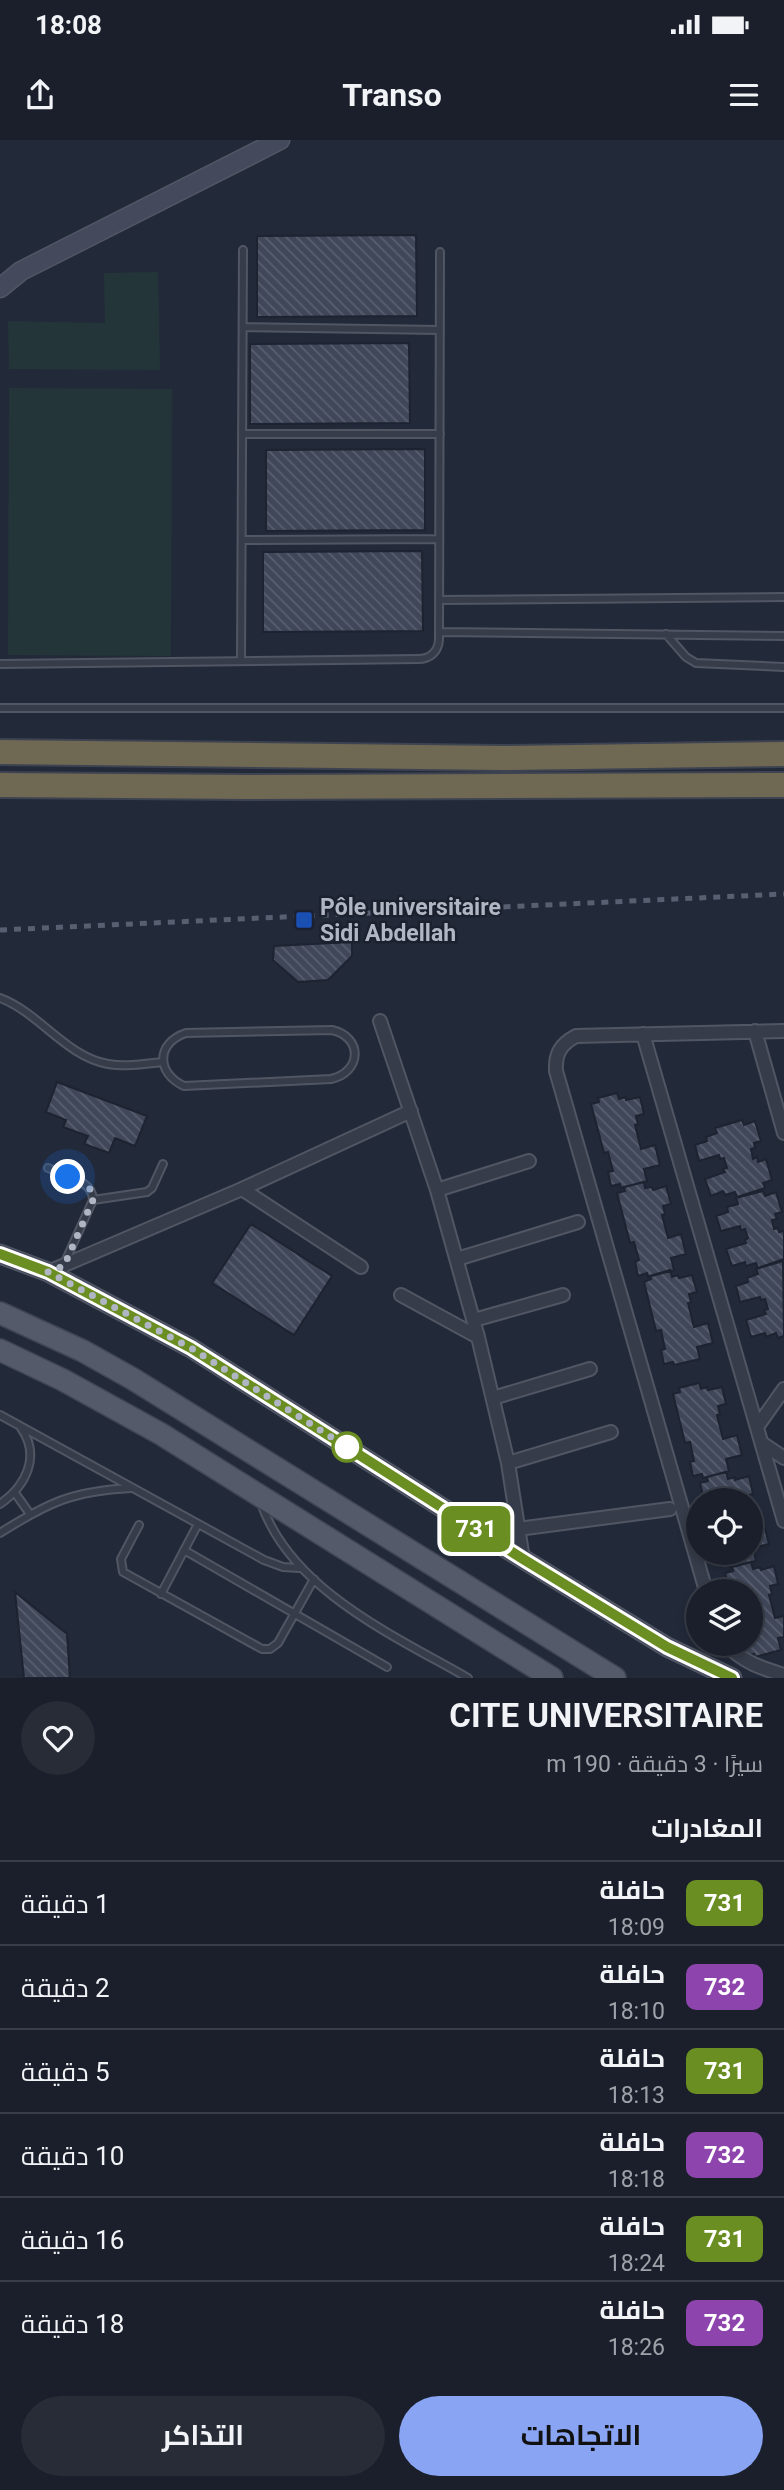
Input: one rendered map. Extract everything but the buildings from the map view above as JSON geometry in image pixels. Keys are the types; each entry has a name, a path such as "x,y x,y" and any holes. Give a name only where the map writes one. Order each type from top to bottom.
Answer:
{"highway":[{"path":"0,752 489,758 784,754"},
{"path":"0,785 784,785"}],"main road":[{"path":"0,1313 133,1378 615,1678"},
{"path":"0,1350 113,1406 552,1678"}],"street":[{"path":"0,288 21,271 280,140"},
{"path":"380,1020 437,1190 474,1320 508,1463 523,1559"},
{"path":"755,1031 784,1133"},
{"path":"703,1579 555,1070 555,1060 566,1041 576,1036 784,1031"},
{"path":"643,1034 784,1521"},
{"path":"56,1269 242,1189 411,1111"},
{"path":"437,1190 529,1160"},
{"path":"242,1189 361,1268"},
{"path":"457,1259 578,1222"},
{"path":"0,1254 56,1269 191,1348 667,1647 732,1678"},
{"path":"401,1295 478,1337"},
{"path":"474,1320 563,1295"},
{"path":"493,1398 590,1369"},
{"path":"757,1427 784,1389"},
{"path":"508,1463 611,1432"},
{"path":"761,1443 784,1458"},
{"path":"518,1529 670,1509"},
{"path":"738,1656 748,1663 784,1675"}],"lane":[{"path":"241,661 243,250"},
{"path":"0,664 422,659 431,656 437,648 439,632 440,252"},
{"path":"243,327 440,330"},
{"path":"242,434 440,434"},
{"path":"242,540 439,539"},
{"path":"439,600 784,597"},
{"path":"439,632 784,636"},
{"path":"666,634 685,657 696,663 784,667"},
{"path":"0,708 784,708"},
{"path":"0,998 25,1010 68,1045 94,1060 127,1065 163,1062"},
{"path":"332,1030 348,1037 355,1055 348,1072 331,1079 184,1086 166,1073 163,1062 164,1052 176,1036 194,1032 332,1030"},
{"path":"93,1200 147,1192 152,1188 163,1164"},
{"path":"48,1168 87,1185 93,1200 56,1269"},
{"path":"0,1415 274,1564 299,1568"},
{"path":"0,1504 15,1493 25,1478 30,1459 27,1436 20,1426"},
{"path":"0,1533 50,1503 79,1493 131,1488"},
{"path":"15,1493 30,1514"},
{"path":"258,1495 273,1534 299,1568 372,1623 468,1678"},
{"path":"161,1594 198,1524"},
{"path":"139,1525 121,1559 121,1566 128,1576 266,1650 275,1647 314,1579"},
{"path":"184,1550 387,1667"}],"shaded area":[{"path":"158,272 160,370 9,369 8,321 105,323 104,273"},
{"path":"9,388 172,389 171,656 8,655"}],"railway":[{"path":"0,930 784,894"}],"bus line":[{"name":"731","path":"0,1254 48,1272 173,1338 667,1647 732,1678"}],"place":[{"name":"Pôle universitaire Sidi Abdellah","path":"304,920"}],"route":[{"path":"68,1177 87,1185 93,1200 64,1266 48,1272 191,1348 347,1447"}]}
